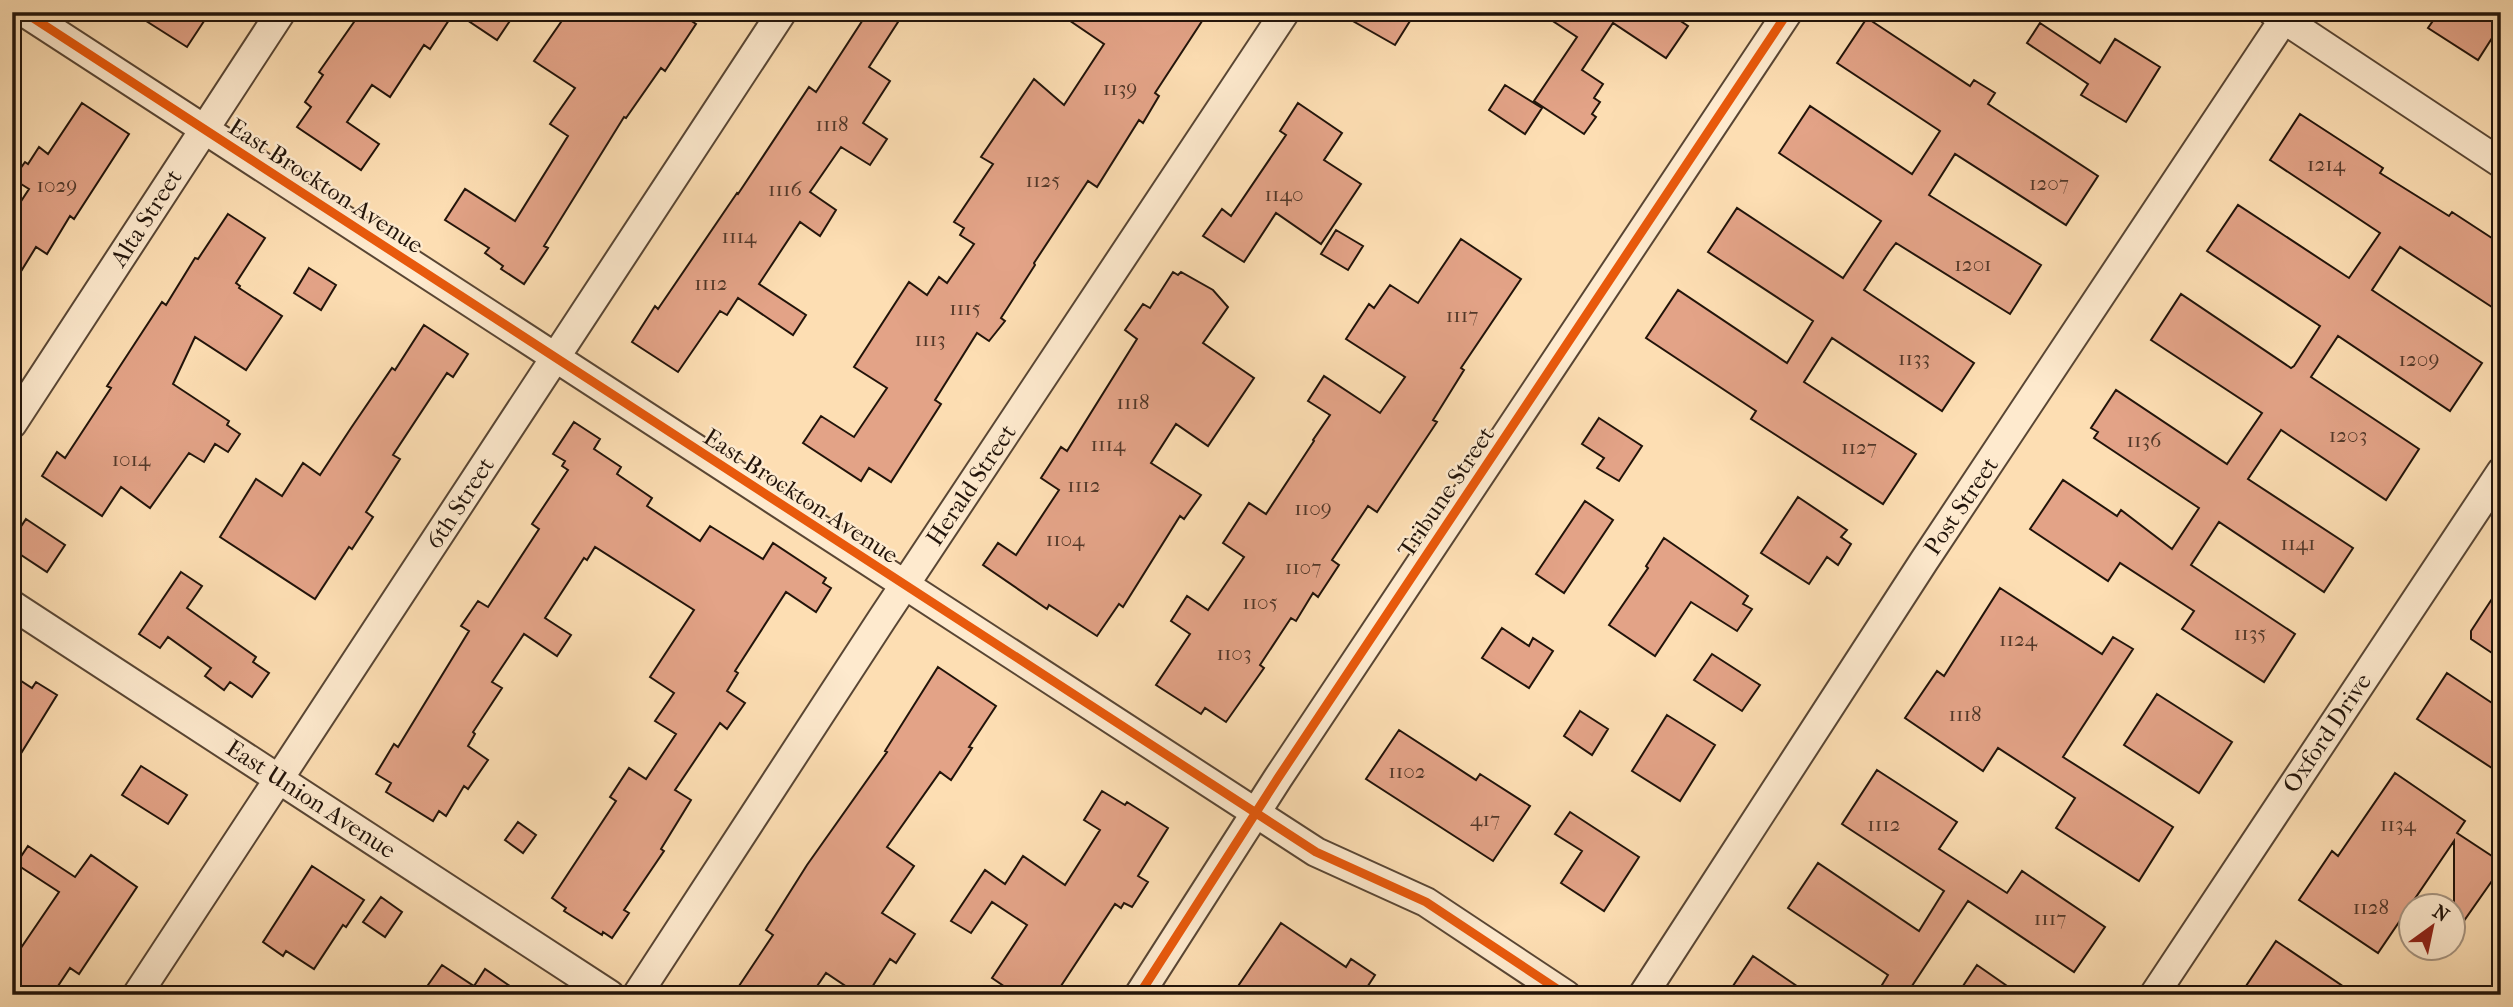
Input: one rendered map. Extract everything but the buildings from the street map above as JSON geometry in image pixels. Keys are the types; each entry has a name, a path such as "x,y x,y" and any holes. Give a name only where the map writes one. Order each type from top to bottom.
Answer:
{"street":[{"name":"East Brockton Avenue","path":"24,12 1316,852 1426,902 1566,995"},
{"name":"Alta Street","path":"12,424 281,12"},
{"name":"6th Street","path":"137,995 782,12"},
{"name":"Herald Street","path":"637,995 904,586 1285,12"},
{"name":"Tribune Street","path":"1139,995 1256,813 1788,12"},
{"path":"2278,16 2501,163"},
{"name":"Post Street","path":"1643,995 2278,16"},
{"name":"Oxford Drive","path":"2154,995 2501,472"},
{"name":"East Union Avenue","path":"12,605 610,995"}],"cycle path":[{"path":"24,12 1316,852 1426,902 1566,995"},
{"path":"1139,995 1278,778 1788,12"}]}
